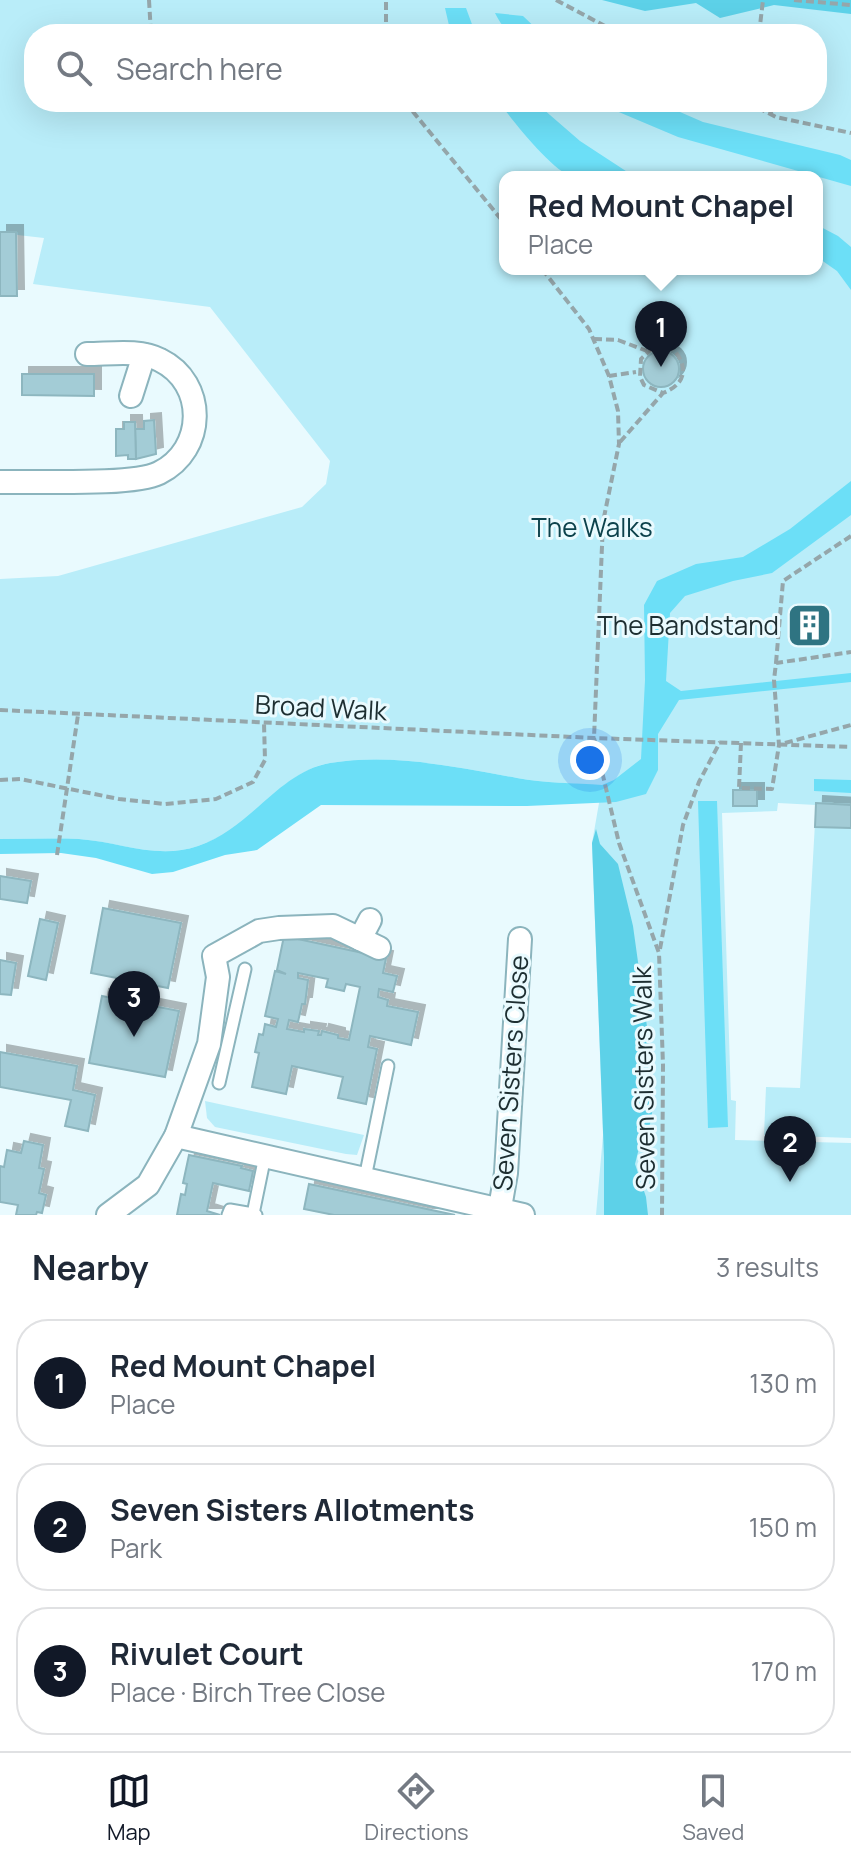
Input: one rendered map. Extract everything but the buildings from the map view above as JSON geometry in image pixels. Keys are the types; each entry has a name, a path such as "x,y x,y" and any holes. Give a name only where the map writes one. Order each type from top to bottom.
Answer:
{"street":[{"path":"0,482 140,478 159,473 176,462 190,443 195,427 192,395 184,379 171,367 157,358 144,355 87,354"},
{"path":"131,396 144,355"},
{"path":"108,1215 148,1185 176,1136 218,1046 218,977 214,956 259,931 279,928 333,926 370,936"},
{"name":"Seven Sisters Close","path":"500,1208 506,1173 520,939"},
{"name":"Seven Sisters Close","path":"176,1136 523,1215"}],"lane":[{"path":"219,1083 218,1046 245,969"},
{"path":"365,1178 388,1066"},
{"path":"228,1215 230,1210 255,1214 265,1156"}],"path":[{"path":"149,0 150,24"},
{"path":"386,0 386,24"},
{"path":"556,0 601,24"},
{"path":"760,24 763,0"},
{"path":"794,0 851,5"},
{"path":"413,112 499,217"},
{"path":"766,112 851,133"},
{"path":"547,275 594,339 609,376 618,411 619,444"},
{"path":"594,339 618,340 647,351"},
{"path":"619,444 663,393 683,380 684,367 679,354 670,346 655,346 641,359 640,372 644,385 663,393"},
{"path":"609,376 640,372"},
{"name":"Seven Sisters Walk","path":"619,444 603,522 594,738 619,843 659,953 663,1065 662,1215"},
{"path":"741,743 739,788 772,789 779,745 774,680 783,581 851,536"},
{"path":"776,663 851,652"},
{"name":"Broad Walk","path":"0,710 851,747"},
{"path":"57,855 78,714"},
{"path":"0,780 20,779 165,804 216,799 253,782 265,760 264,723"},
{"path":"779,745 851,725"},
{"path":"659,953 683,825 699,782 720,742"}],"green space":[{"name":"The Walks","path":"0,0 851,0 851,1138 764,1135 766,1087 800,1088 816,805 778,803 777,811 722,813 731,1100 736,1101 735,1140 851,1143 851,1215 596,1215 603,1135 592,843 602,786 528,780 401,760 354,760 305,771 235,828 211,841 183,850 153,851 79,839 0,839 0,579 58,576 302,507 326,484 330,461 210,307 33,284 44,238 0,233"},
{"path":"205,1101 364,1135 357,1155 215,1127 207,1118"}],"shaded area":[{"path":"602,0 851,0 851,14 774,5 720,18 696,3 645,11"},
{"path":"445,8 466,8 472,24 449,24"},
{"path":"495,13 523,16 531,24 502,24"},
{"path":"507,112 547,112 580,141 626,171 562,171"},
{"path":"619,112 680,112 703,122 840,155 851,160 851,186 823,178 823,171 798,171 678,137"},
{"path":"823,228 851,247 851,290 837,271 823,261"},
{"path":"851,481 851,515 772,573 685,596 670,613 666,681 681,691 851,673 851,682 679,700 658,734 658,770 646,794 616,802 527,806 321,805 257,850 225,855 173,872 152,874 96,858 61,853 0,854 0,839 79,839 153,851 183,850 217,838 280,788 312,768 354,760 401,760 538,781 602,785 614,780 641,759 645,680 644,605 657,581 696,564 743,557 790,529"},
{"path":"814,779 851,780 851,793 814,791"},
{"path":"698,801 717,801 728,1127 708,1128"},
{"path":"596,829 600,844 618,864 633,926 649,1041 654,1102 650,1124 635,1164 646,1197 648,1215 604,1215 592,843"}],"place":[{"name":"Red Mount Chapel","path":"661,367"},
{"name":"The Bandstand","path":"810,625"},
{"name":"Rivulet Court","path":"134,1037"},
{"name":"Seven Sisters Allotments","path":"790,1182"}]}
